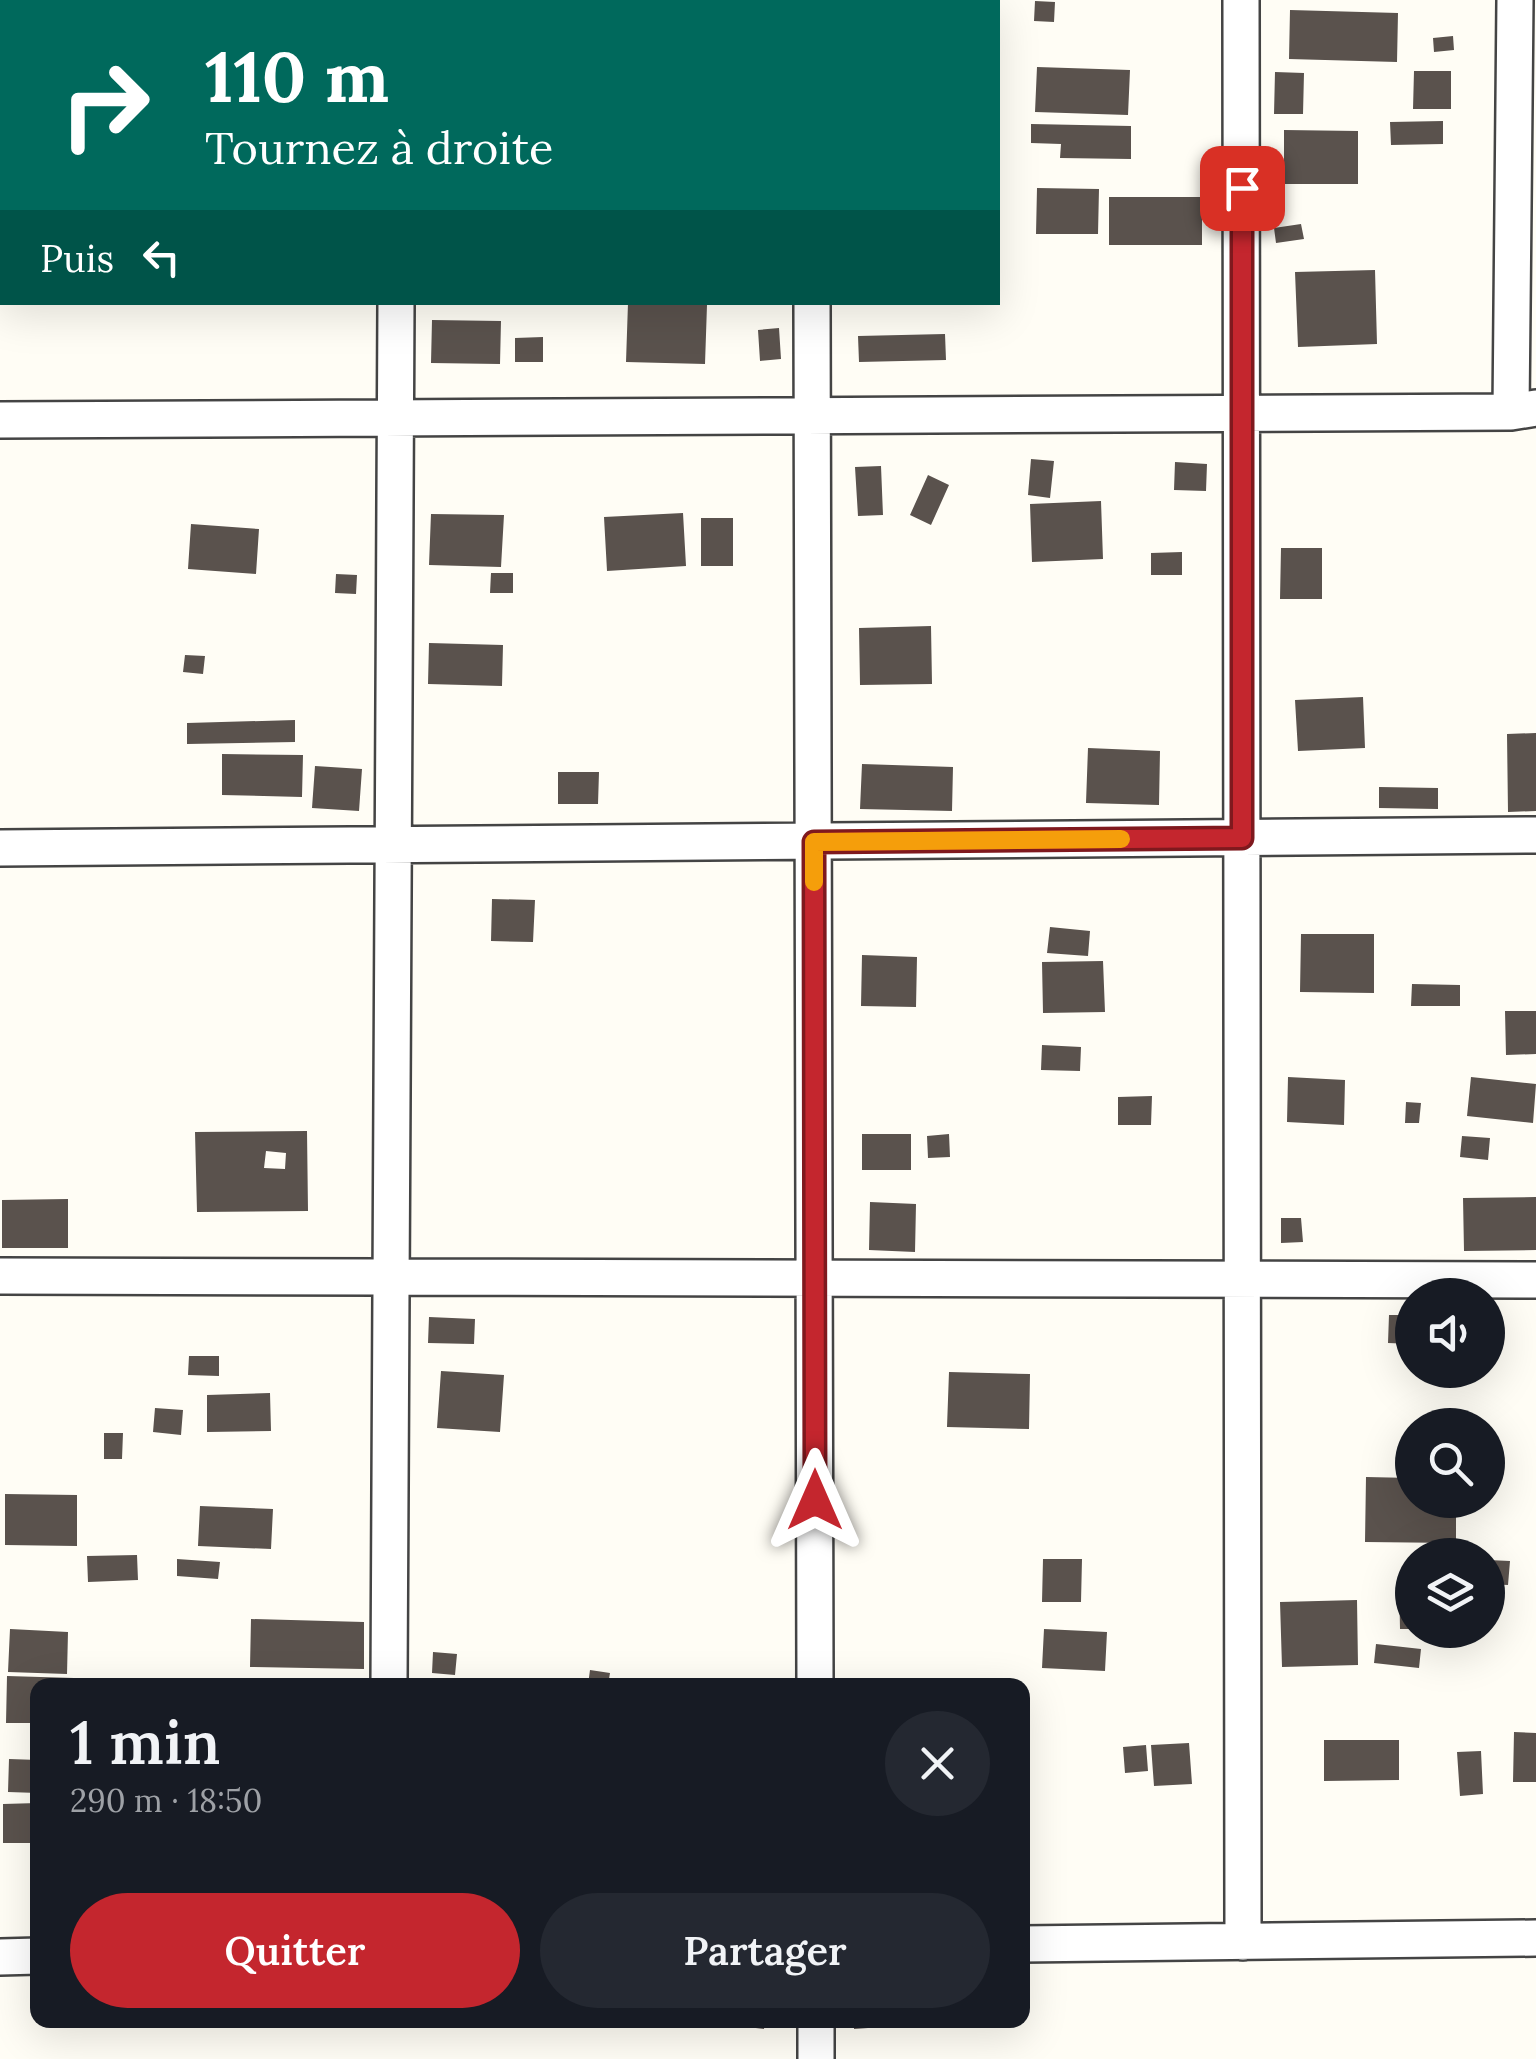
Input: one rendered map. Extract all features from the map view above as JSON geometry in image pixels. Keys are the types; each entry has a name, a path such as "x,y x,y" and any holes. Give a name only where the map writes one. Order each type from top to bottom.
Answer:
{"street":[{"path":"1242,0 1243,1942"},
{"path":"0,420 1524,410 1515,0"},
{"path":"389,1678 396,305"},
{"path":"812,305 815,1678"},
{"path":"0,848 1536,835"},
{"path":"0,1276 1536,1280"},
{"path":"1030,1944 1536,1938"},
{"path":"0,1957 30,1956"},
{"path":"816,2028 816,2059"}],"building":[{"path":"1035,1 1055,2 1054,22 1034,21"},
{"path":"1290,10 1398,13 1397,62 1289,59"},
{"path":"1453,36 1454,50 1434,52 1433,38"},
{"path":"1037,67 1130,70 1128,115 1035,112"},
{"path":"1414,71 1451,71 1451,109 1413,109"},
{"path":"1275,72 1304,73 1303,114 1274,114"},
{"path":"1443,121 1443,144 1391,145 1390,122"},
{"path":"1031,124 1131,126 1131,159 1060,158 1061,144 1031,143"},
{"path":"1284,130 1358,131 1358,184 1284,184"},
{"path":"1037,188 1099,189 1098,234 1036,234"},
{"path":"1109,197 1202,197 1202,245 1109,245"},
{"path":"1301,224 1304,239 1276,243 1274,228"},
{"path":"1375,270 1377,344 1298,347 1295,272"},
{"path":"628,305 707,305 705,364 626,362"},
{"path":"432,320 501,321 500,364 431,363"},
{"path":"779,328 781,359 760,361 758,330"},
{"path":"945,334 946,360 859,362 858,336"},
{"path":"543,337 543,362 515,362 515,338"},
{"path":"1031,459 1054,461 1050,498 1028,495"},
{"path":"1175,462 1207,464 1206,491 1174,490"},
{"path":"881,466 883,515 858,516 855,467"},
{"path":"928,475 949,485 931,525 910,515"},
{"path":"1101,501 1103,559 1032,562 1030,504"},
{"path":"683,513 686,566 607,571 604,517"},
{"path":"431,514 504,515 501,567 429,565"},
{"path":"701,518 733,518 733,566 701,566"},
{"path":"191,524 259,529 256,574 188,569"},
{"path":"1281,548 1322,548 1322,599 1280,599"},
{"path":"1182,552 1182,575 1151,575 1151,553"},
{"path":"491,573 513,573 513,593 490,593"},
{"path":"336,574 357,575 356,594 335,593"},
{"path":"931,626 932,684 860,685 859,628"},
{"path":"429,643 503,645 502,686 428,684"},
{"path":"185,655 205,656 203,674 183,672"},
{"path":"1363,697 1365,748 1298,751 1295,700"},
{"path":"295,720 295,742 187,744 187,723"},
{"path":"1536,733 1536,811 1508,812 1507,734"},
{"path":"1088,748 1160,751 1159,805 1086,803"},
{"path":"222,754 303,755 302,797 222,795"},
{"path":"862,764 953,767 952,811 860,809"},
{"path":"315,766 362,769 359,811 312,808"},
{"path":"558,772 599,772 598,804 558,804"},
{"path":"1379,787 1438,788 1438,809 1379,808"},
{"path":"492,899 535,900 533,942 491,941"},
{"path":"1050,927 1090,931 1088,956 1047,953"},
{"path":"1301,934 1374,934 1374,993 1300,992"},
{"path":"862,955 917,957 916,1007 861,1006"},
{"path":"1103,961 1105,1012 1043,1013 1042,962"},
{"path":"1412,984 1460,985 1460,1006 1411,1006"},
{"path":"1505,1011 1536,1011 1536,1054 1506,1055"},
{"path":"1042,1045 1081,1047 1080,1071 1041,1070"},
{"path":"1288,1077 1345,1080 1344,1125 1287,1122"},
{"path":"1471,1077 1536,1084 1533,1123 1467,1116"},
{"path":"1152,1096 1151,1125 1118,1125 1118,1097"},
{"path":"1406,1102 1421,1103 1419,1123 1405,1123"},
{"path":"307,1131 308,1211 197,1212 195,1132","holes":["266,1151 286,1153 285,1169 264,1168"]},
{"path":"862,1134 911,1134 911,1170 862,1170"},
{"path":"949,1134 950,1157 928,1158 927,1136"},
{"path":"1462,1136 1490,1138 1488,1160 1460,1157"},
{"path":"1536,1197 1536,1250 1464,1251 1463,1198"},
{"path":"68,1199 68,1248 2,1248 2,1200"},
{"path":"870,1202 916,1204 915,1252 869,1250"},
{"path":"1281,1218 1301,1218 1303,1242 1281,1243"},
{"path":"1389,1315 1395,1315 1395,1343 1388,1343"},
{"path":"429,1317 475,1319 474,1344 428,1343"},
{"path":"189,1356 219,1356 219,1376 188,1375"},
{"path":"441,1371 504,1375 500,1432 437,1428"},
{"path":"949,1372 1030,1374 1029,1429 947,1427"},
{"path":"270,1393 271,1431 207,1432 207,1395"},
{"path":"155,1408 183,1410 181,1435 153,1432"},
{"path":"104,1433 123,1433 122,1459 104,1459"},
{"path":"1366,1477 1395,1478 1395,1518 1456,1518 1456,1538 1365,1542"},
{"path":"5,1494 77,1495 77,1546 5,1545"},
{"path":"200,1506 273,1509 271,1549 198,1546"},
{"path":"137,1555 138,1580 88,1582 87,1556"},
{"path":"177,1559 220,1562 218,1579 177,1576"},
{"path":"1043,1559 1082,1559 1081,1602 1042,1602"},
{"path":"1505,1561 1510,1561 1505,1585"},
{"path":"1357,1600 1358,1665 1282,1667 1280,1602"},
{"path":"251,1619 364,1622 364,1669 250,1667"},
{"path":"10,1629 68,1632 67,1674 8,1672"},
{"path":"1044,1629 1107,1632 1105,1671 1042,1668"},
{"path":"1376,1644 1421,1649 1419,1668 1374,1663"},
{"path":"433,1652 457,1654 455,1675 432,1673"},
{"path":"590,1670 610,1673 609,1678 589,1678"},
{"path":"7,1676 74,1678 30,1678 30,1723 6,1723"},
{"path":"1514,1732 1536,1733 1536,1782 1513,1782"},
{"path":"1324,1740 1399,1740 1399,1780 1324,1781"},
{"path":"1189,1743 1192,1784 1154,1786 1151,1745"},
{"path":"1146,1745 1148,1771 1125,1773 1123,1747"},
{"path":"1481,1751 1483,1794 1460,1796 1457,1752"},
{"path":"9,1759 30,1760 30,1793 8,1792"},
{"path":"30,1803 30,1843 3,1843 3,1804"}],"slow traffic":[{"path":"814,882 814,842 1121,839"}],"route":[{"path":"815,1500 814,842 1242,838 1242,188"}]}
